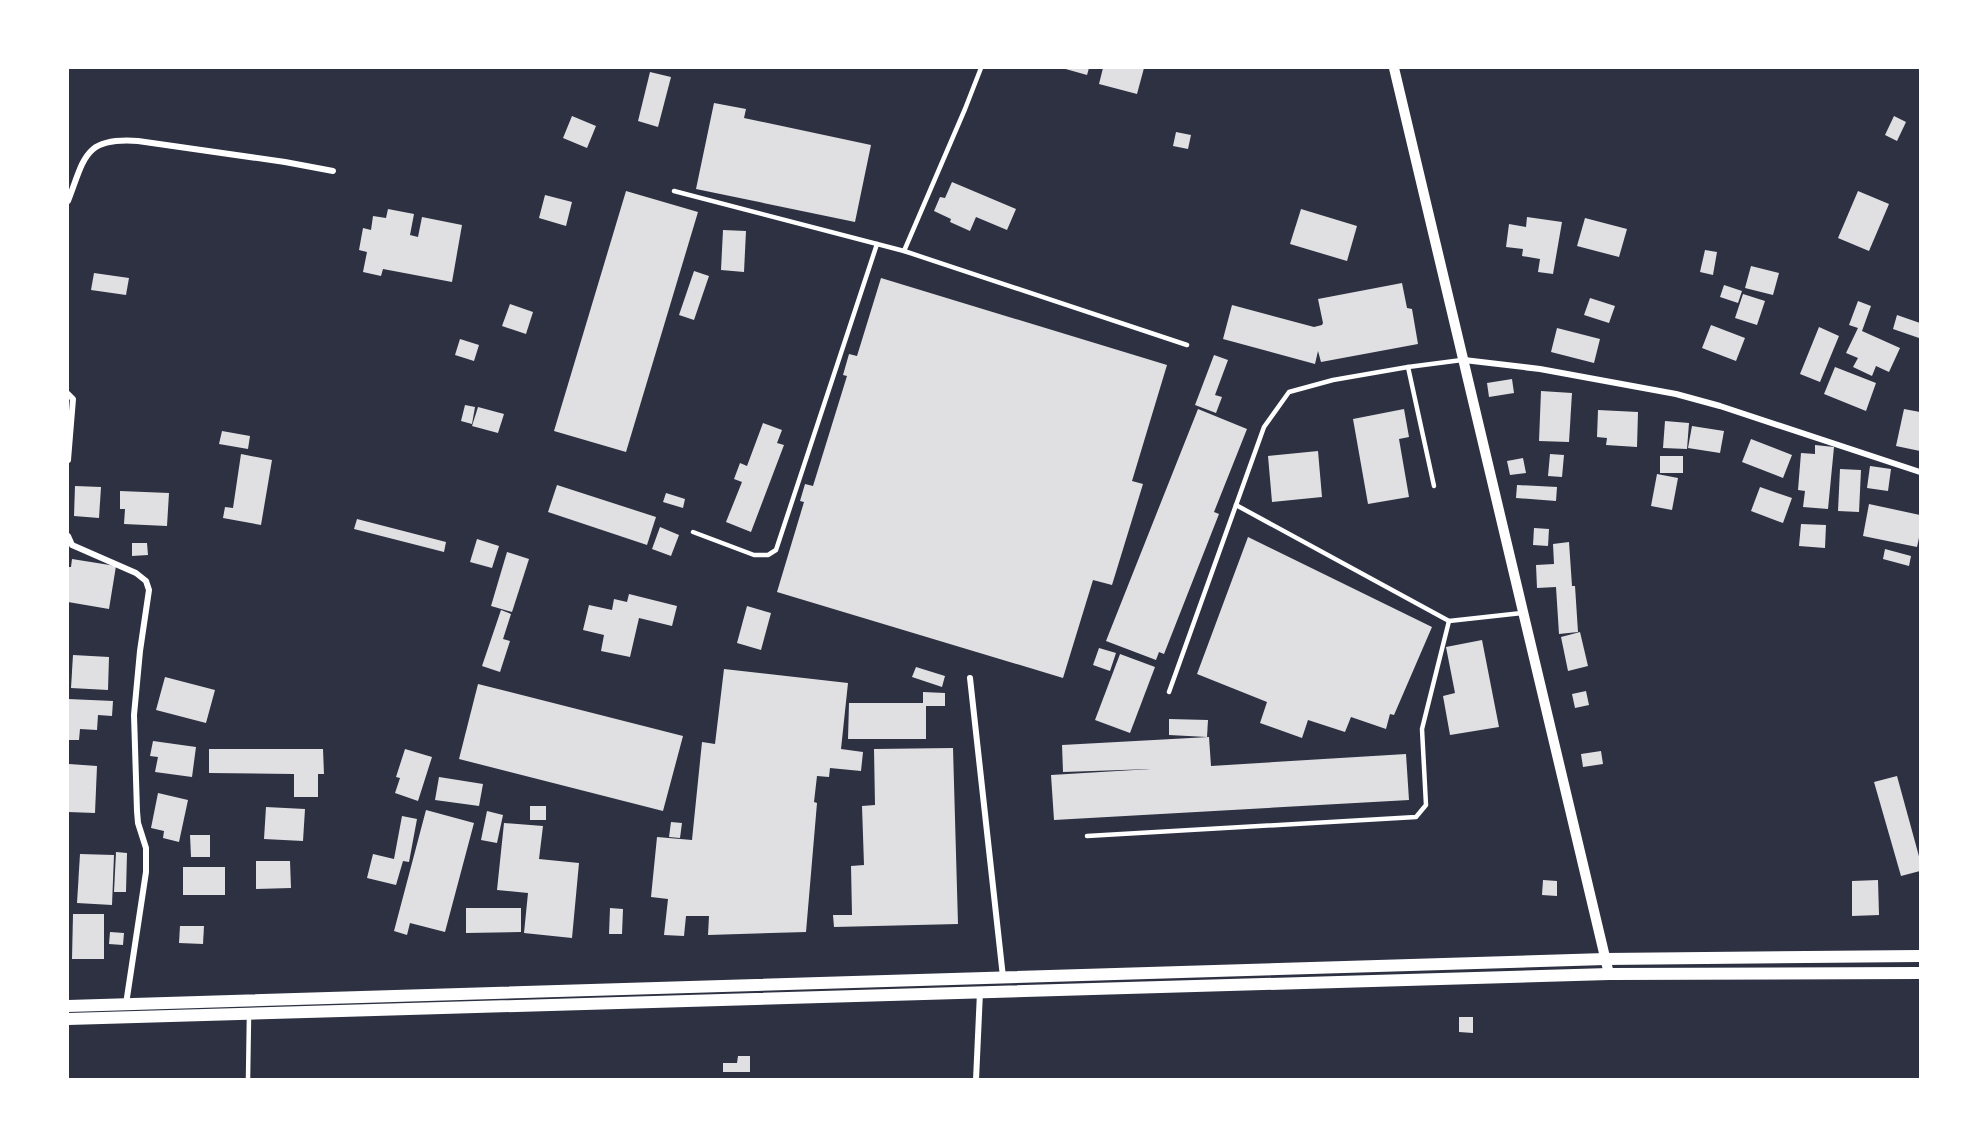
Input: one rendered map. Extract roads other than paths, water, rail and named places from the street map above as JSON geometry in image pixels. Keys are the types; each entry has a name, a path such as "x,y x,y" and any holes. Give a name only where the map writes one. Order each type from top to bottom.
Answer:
{"main road":[{"path":"68,1006 1605,959 1920,956"},
{"path":"68,1019 1609,974 1920,973"}],"street":[{"path":"1394,68 1609,974"},
{"path":"68,201 87,154 101,143 117,139 285,162 333,171"},
{"path":"1464,360 1540,369 1676,394 1720,406 1920,472"},
{"path":"68,394 73,399 68,460"},
{"path":"68,536 72,545 135,573 146,581 149,590 134,715 137,811 138,823 146,848 146,872 126,1005"},
{"path":"970,678 1003,978"},
{"path":"976,1080 980,992"}],"lane":[{"path":"904,251 981,68"},
{"path":"674,191 904,251 1187,345"},
{"path":"693,532 753,555 768,555 777,550 877,244"},
{"path":"1169,692 1264,427 1289,392 1333,380 1464,360"},
{"path":"1408,367 1434,486"},
{"path":"1236,505 1449,621 1524,613"},
{"path":"1087,836 1416,817 1426,805 1422,729 1449,621"},
{"path":"248,1080 249,1013"}]}
